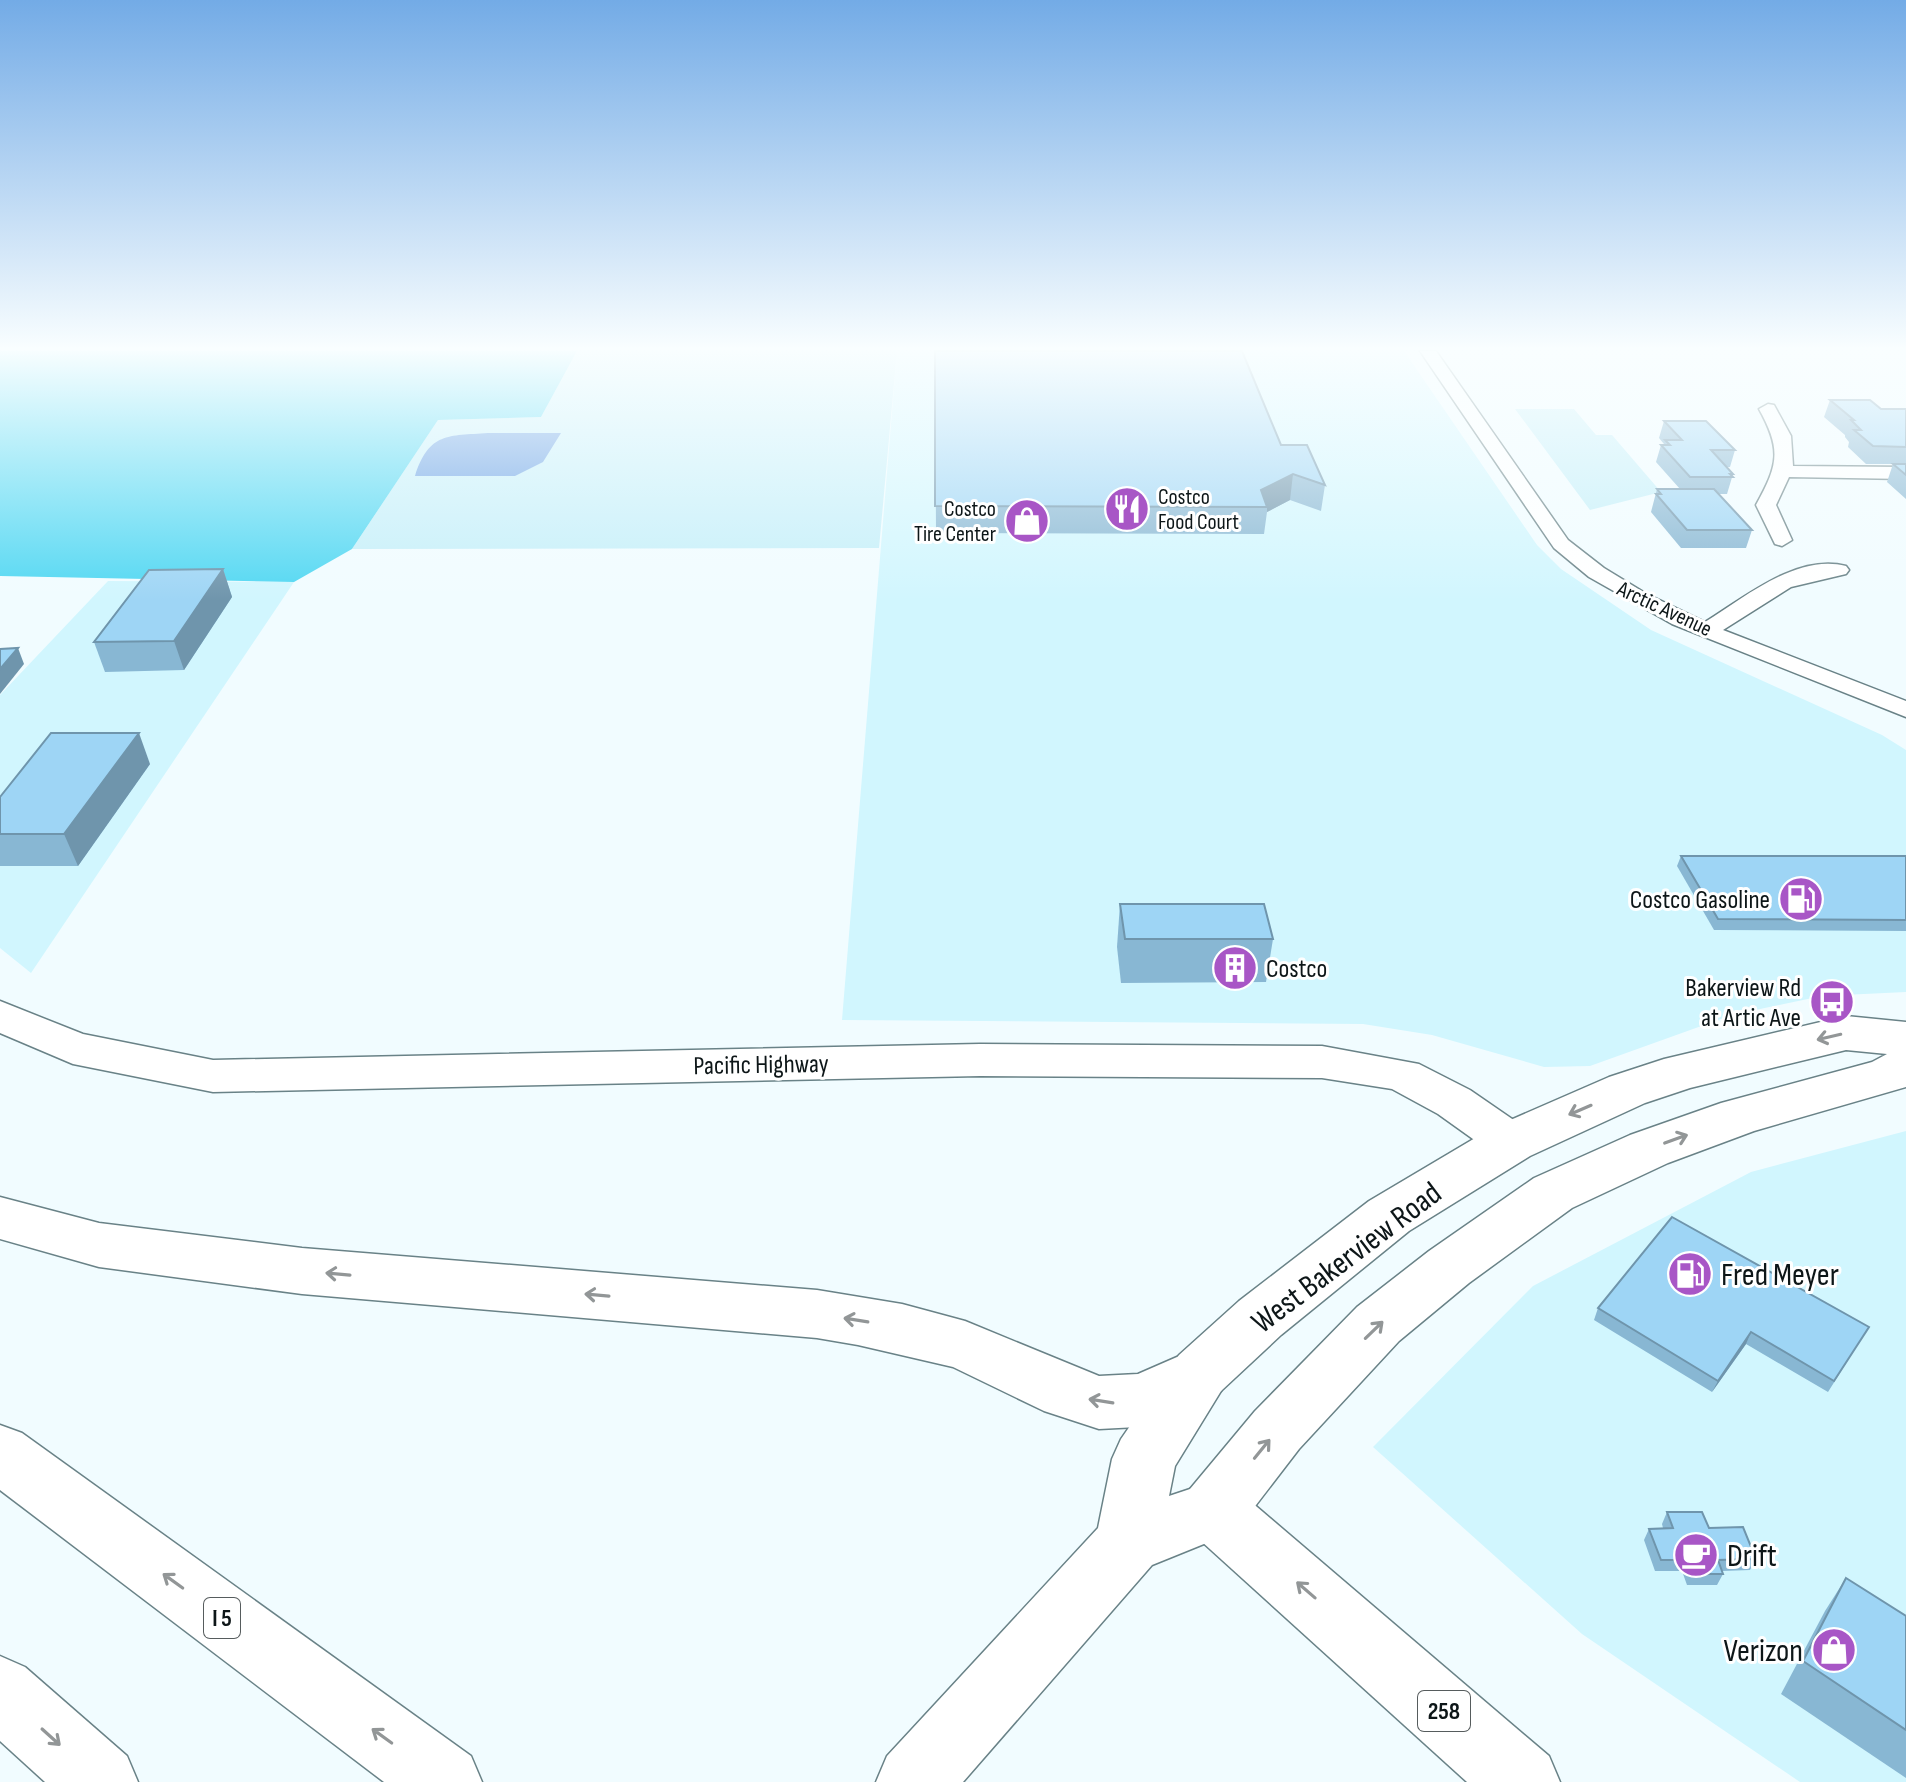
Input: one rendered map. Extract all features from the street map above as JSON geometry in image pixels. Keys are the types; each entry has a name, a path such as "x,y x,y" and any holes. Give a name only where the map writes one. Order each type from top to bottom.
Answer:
{"main road":[{"name":"West Bakerview Road","path":"1128,1543 1144,1459 1200,1373 1260,1318 1389,1216 1511,1142 1627,1090 1696,1068 1846,1033 1906,1039"},
{"path":"913,1782 1128,1543 1213,1510 1277,1430 1378,1324 1449,1267 1553,1193 1649,1149 1739,1116 1888,1075 1906,1066"},
{"path":"0,1218 99,1245 302,1271 802,1312 866,1321 982,1352 1085,1398 1113,1404 1150,1399 1200,1373"},
{"name":"I 5","path":"0,1453 445,1782"},
{"name":"258","path":"1213,1510 1523,1782"},
{"path":"0,1692 101,1782"}],"street":[{"name":"Arctic Avenue","path":"1485,434 1561,544 1582,564 1626,594 1906,710"},
{"path":"1782,540 1766,505 1783,471 1786,439 1783,434"},
{"path":"1783,471 1906,473"},
{"path":"1709,629 1792,576 1839,570"},
{"path":"1626,594 1669,606 1701,608 1754,598"},
{"name":"Pacific Highway","path":"0,1016 73,1048 213,1076 980,1060 1322,1062 1403,1075 1454,1102 1511,1142"}],"shaded area":[{"path":"0,434 429,434 352,549 294,582 0,576"},
{"path":"429,434 889,434 879,548 352,549"},
{"path":"560,434 543,462 515,476 415,476 427,451 451,436"},
{"path":"890,434 1461,434 1537,545 1561,569 1651,630 1882,735 1906,750 1906,992 1822,996 1732,1015 1590,1066 1544,1067 1432,1035 1363,1024 842,1020"},
{"path":"1534,434 1612,435 1661,492 1590,510"},
{"path":"108,581 294,582 31,973 0,948 0,695"},
{"path":"1906,1131 1906,1782 1800,1782 1582,1634 1373,1447 1533,1286 1751,1172"}],"building":[{"path":"935,434 1277,434 1281,445 1307,445 1325,485 1293,474 1261,490 1267,507 935,506"},
{"path":"1676,434 1719,434 1735,450 1711,450 1733,477 1690,477 1661,445 1670,445 1665,440 1682,440"},
{"path":"1859,434 1906,434 1906,447 1873,446"},
{"path":"1893,464 1906,464 1906,475"},
{"path":"1657,489 1714,489 1752,530 1687,530 1656,494 1661,494"},
{"path":"223,569 174,641 94,642 149,570"},
{"path":"18,648 0,669 0,649"},
{"path":"51,733 139,733 64,834 0,834 0,797"},
{"name":"Costco Gasoline","path":"1681,856 1906,856 1906,920 1718,919"},
{"path":"1120,904 1264,904 1273,939 1125,939"},
{"name":"Fred Meyer","path":"1672,1217 1869,1327 1834,1381 1751,1332 1718,1381 1598,1308"},
{"name":"Drift","path":"1667,1512 1702,1512 1709,1528 1743,1527 1756,1559 1718,1560 1723,1574 1693,1574 1688,1560 1661,1560 1649,1529 1673,1528"},
{"path":"1846,1578 1906,1616 1906,1730 1803,1661"}],"place":[{"name":"Costco Food Court","path":"1127,509"},
{"name":"Costco Tire Center","path":"1027,521"},
{"name":"Costco Gasoline","path":"1801,899"},
{"name":"Costco","path":"1235,968"},
{"name":"Bakerview Rd at Artic Ave","path":"1832,1002"},
{"name":"Fred Meyer","path":"1690,1274"},
{"name":"Drift","path":"1696,1555"},
{"name":"Verizon","path":"1834,1650"}]}
